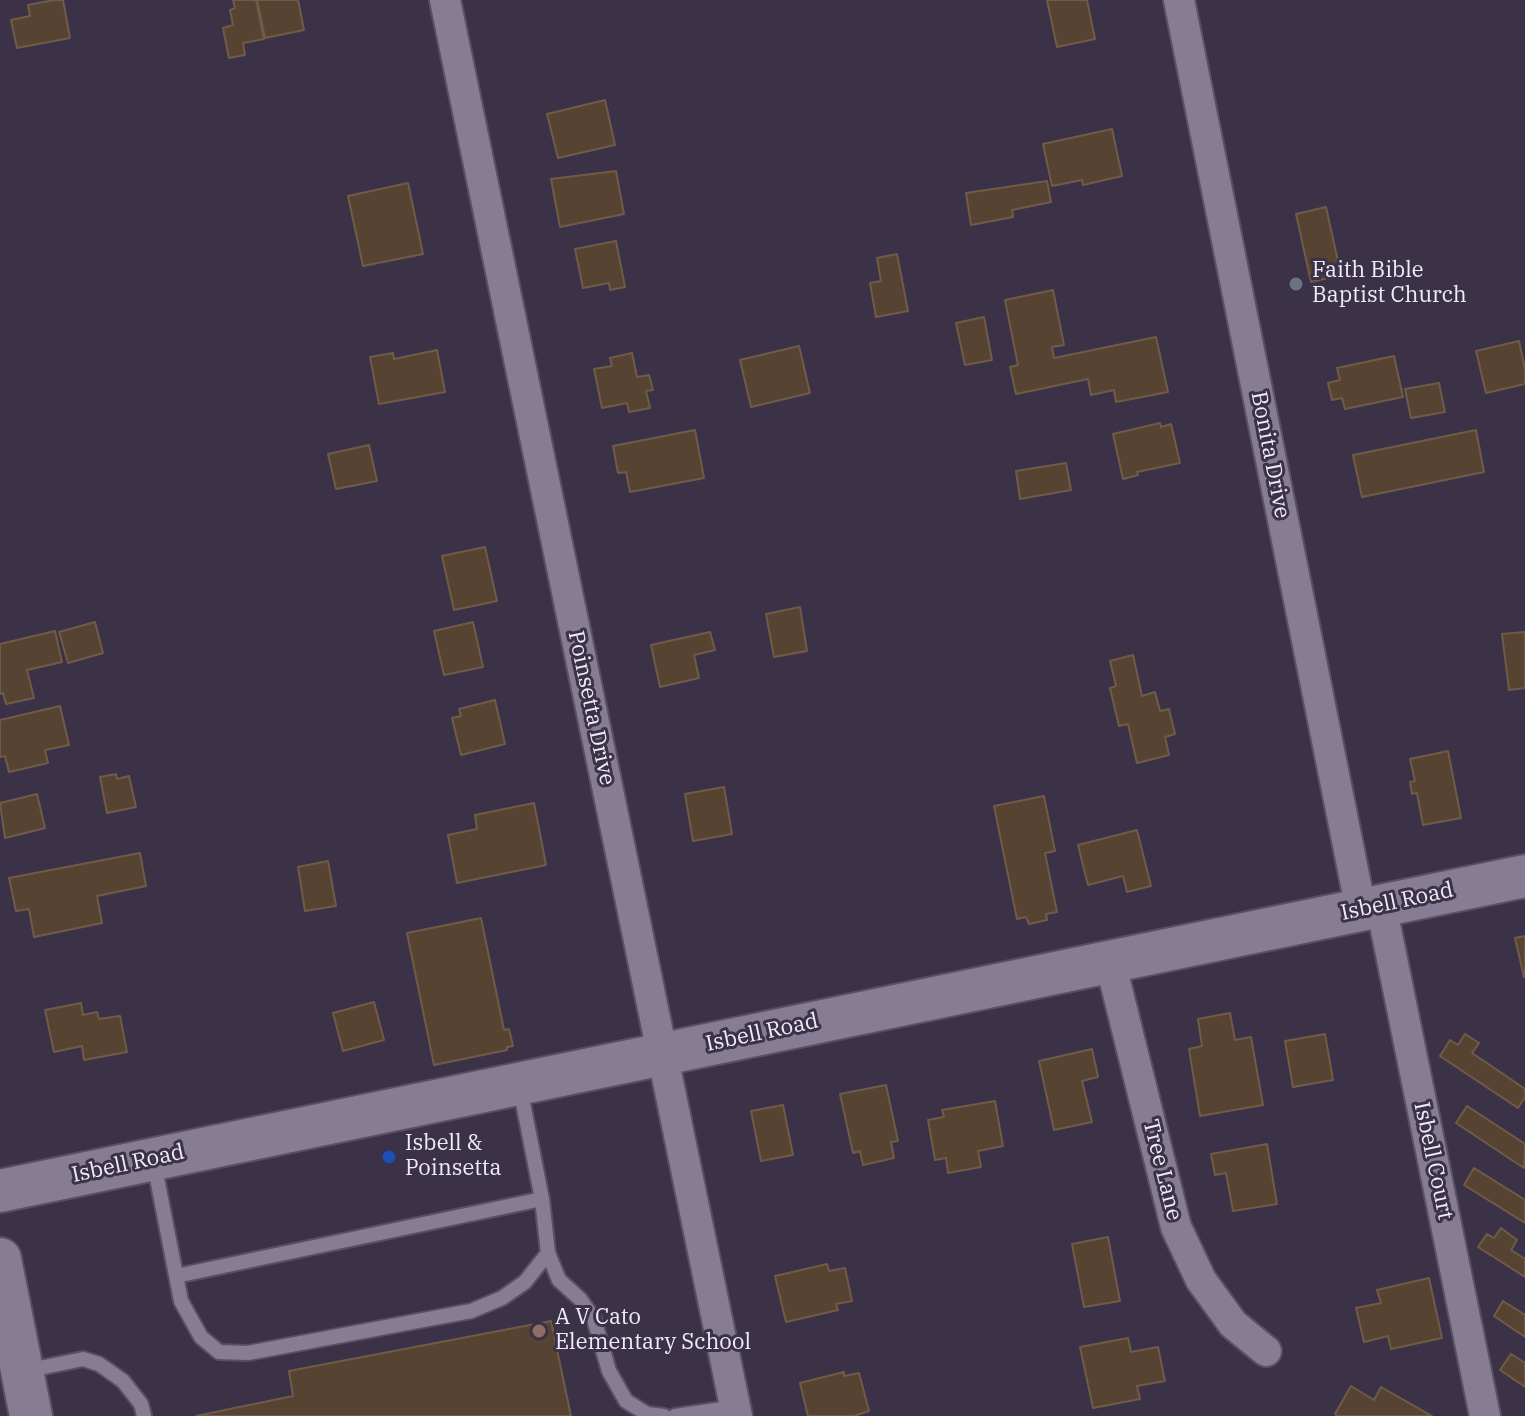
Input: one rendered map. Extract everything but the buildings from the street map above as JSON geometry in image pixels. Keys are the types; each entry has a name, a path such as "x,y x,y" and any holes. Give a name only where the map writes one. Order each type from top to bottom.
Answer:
{"street":[{"name":"Poinsetta Drive","path":"445,0 736,1412"},
{"name":"Bonita Drive","path":"1179,0 1371,908"},
{"name":"Isbell Road","path":"0,1191 1525,876"},
{"name":"Isbell Court","path":"1371,908 1485,1416"},
{"name":"Tree Lane","path":"1110,961 1176,1227 1201,1280 1233,1324 1266,1351"},
{"path":"0,1259 31,1416"}],"lane":[{"path":"519,1083 542,1199 548,1253 559,1280 580,1299 594,1319 609,1371 626,1401 647,1414 664,1416"},
{"path":"153,1159 181,1301 201,1337 219,1352 248,1353 471,1311 502,1298 525,1282 548,1253"},
{"path":"176,1276 542,1199"},
{"path":"22,1371 83,1359 99,1364 123,1381 141,1404 144,1416"},
{"path":"675,1416 736,1412"}],"place":[{"name":"Faith Bible Baptist Church","path":"1296,284"},
{"name":"Isbell & Poinsetta","path":"389,1157"},
{"name":"A V Cato Elementary School","path":"539,1331"}]}
